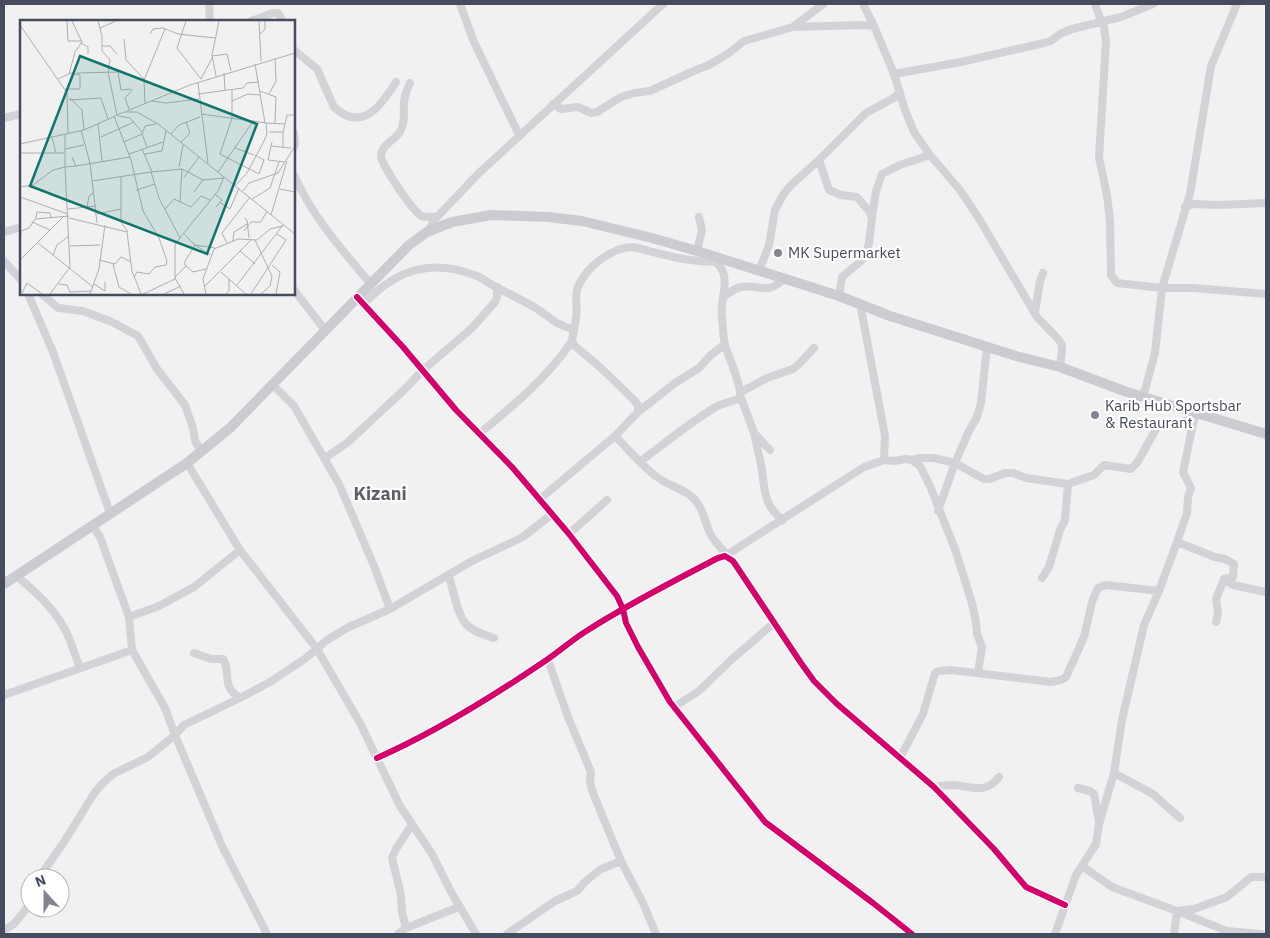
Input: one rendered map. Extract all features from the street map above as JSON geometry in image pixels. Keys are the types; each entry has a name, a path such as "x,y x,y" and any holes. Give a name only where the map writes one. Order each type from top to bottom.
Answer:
{"main road":[{"path":"4,584 202,452 230,428 273,385 324,330 361,300 370,284 408,245 428,232 452,222 491,216 548,217 591,223 652,238 840,296 890,316 988,347 1060,367 1195,416 1266,434"}],"street":[{"path":"209,4 210,20"},
{"path":"460,4 474,42 520,135"},
{"path":"428,232 437,217 478,174 663,4"},
{"path":"793,26 823,4"},
{"path":"863,4 894,74 914,132 930,155 960,190 1035,312 1062,345 1060,367"},
{"path":"1095,4 1102,21 1106,41 1099,158 1107,195 1110,221 1111,274 1117,283 1162,288 1193,288 1266,294"},
{"path":"894,74 961,62 1044,43 1051,41 1066,31 1121,17 1153,4"},
{"path":"1143,397 1156,344 1162,288 1190,194 1212,66 1215,54 1237,4"},
{"path":"254,20 273,13 278,13 282,20"},
{"path":"553,104 561,109 578,107 590,112 597,112 621,97 650,91 709,65 730,54 744,42 793,26 874,26"},
{"path":"295,51 316,69 334,107 355,118 362,118 372,111 386,97 396,82"},
{"path":"410,83 404,99 405,116 402,127 396,136 383,148 381,158 417,213 425,217 437,217"},
{"path":"759,271 769,245 775,210 783,195 806,170 819,160 866,113 900,93"},
{"path":"4,118 20,114"},
{"path":"840,296 842,277 861,261 866,254 876,191 882,174 900,165 930,155"},
{"path":"819,160 830,190 840,195 857,197 869,211 872,218"},
{"path":"295,177 312,210 336,244 370,284"},
{"path":"1185,207 1194,204 1266,204"},
{"path":"697,251 702,230 699,217"},
{"path":"4,232 20,227"},
{"path":"480,434 524,395 558,360 572,341 576,319 576,294 579,285 600,259 610,252 624,247 633,247 696,262 728,261"},
{"path":"4,261 20,279"},
{"path":"716,262 721,267 725,277 721,312 725,344 754,433 765,493 774,513 783,520"},
{"path":"573,329 560,326 534,307 478,277 458,270 420,268 409,272 361,300 422,371 540,499 617,596 623,609 626,623 650,671 674,707 765,822 912,934"},
{"path":"1035,312 1043,273"},
{"path":"723,297 740,287 769,289 775,287 784,278"},
{"path":"325,458 347,443 422,371 472,328 495,302 497,288"},
{"path":"295,291 324,330"},
{"path":"28,295 52,352 110,513"},
{"path":"33,304 44,295"},
{"path":"46,295 58,308 83,312 112,322 138,336 157,369 184,405 193,428 195,441 202,452"},
{"path":"860,303 885,436 884,460"},
{"path":"572,341 575,346 602,368 638,408"},
{"path":"540,499 615,436 638,408 646,406 675,383 699,368 704,361 725,344"},
{"path":"938,510 955,463 977,417 981,403 988,347"},
{"path":"641,462 673,435 717,407 740,398 740,394 767,378 793,369 814,348"},
{"path":"273,385 294,406 325,458 350,506 390,610"},
{"path":"377,758 410,744 507,687 548,660 577,637 623,609 726,555 864,467 884,460 894,462 906,459 934,458 955,463 984,478 990,479 1004,473 1013,473 1026,478 1068,484 1094,475 1104,465 1131,468 1137,462 1160,422 1178,423 1195,416"},
{"path":"1055,934 1076,875 1096,844 1114,773 1122,720 1144,625 1159,591 1187,513 1188,497 1191,488 1183,472 1195,416"},
{"path":"754,433 770,450"},
{"path":"615,436 647,469 695,500 704,514 713,538 733,561 801,663 843,710 934,787 994,849 1026,887 1065,905"},
{"path":"912,460 920,466 930,486 955,549 972,603 977,634 982,647 978,673"},
{"path":"187,463 240,550 317,648 360,723 400,806 432,854 459,907 476,934"},
{"path":"1042,578 1049,567 1060,530 1065,520 1068,484"},
{"path":"569,534 607,500"},
{"path":"46,868 104,782 113,774 148,757 184,725 270,682 349,627 390,610 472,561 523,537 552,514"},
{"path":"92,525 100,537 130,617 132,650 160,700 222,846 267,934"},
{"path":"1177,542 1234,564 1232,577 1224,579"},
{"path":"130,617 159,606 194,587 240,550"},
{"path":"16,576 45,603 61,622 69,637 80,668"},
{"path":"449,576 461,616 466,625 494,638"},
{"path":"1224,579 1233,585 1266,592"},
{"path":"1216,622 1218,614 1216,599 1224,579"},
{"path":"900,758 923,714 935,672 951,670 1051,682 1061,680 1066,677 1084,637 1092,602 1101,585 1159,591"},
{"path":"674,707 699,691 774,623"},
{"path":"4,695 132,650"},
{"path":"194,653 211,659 223,659 225,662 226,681 234,694 240,698"},
{"path":"548,660 568,718 591,772 590,782 593,793 621,861 643,903 656,934"},
{"path":"170,722 184,725"},
{"path":"1114,773 1153,794 1180,818"},
{"path":"934,787 952,785 986,788 999,777"},
{"path":"1078,788 1094,794 1100,824"},
{"path":"406,928 402,912 401,895 392,858 412,826"},
{"path":"507,934 555,901 577,891 602,869 621,861"},
{"path":"1082,866 1112,887 1227,931 1261,934"},
{"path":"1177,911 1194,909 1228,897 1251,877 1266,877"},
{"path":"398,934 406,928 459,907"},
{"path":"1174,934 1177,911"},
{"path":"4,930 14,924 20,916"}],"cycle path":[{"path":"357,297 403,347 456,410 512,467 569,534 617,596 623,609 626,623 670,702 765,822 912,934"},
{"path":"377,758 421,737 484,701 582,634 652,592 725,556 733,561 814,681 837,704 934,787 994,849 1026,887 1065,905"}],"place":[{"name":"MK Supermarket","path":"778,253"},
{"name":"Karib Hub Sportsbar & Restaurant","path":"1095,415"}],"district":[{"name":"Kizani","path":"380,494"}]}
